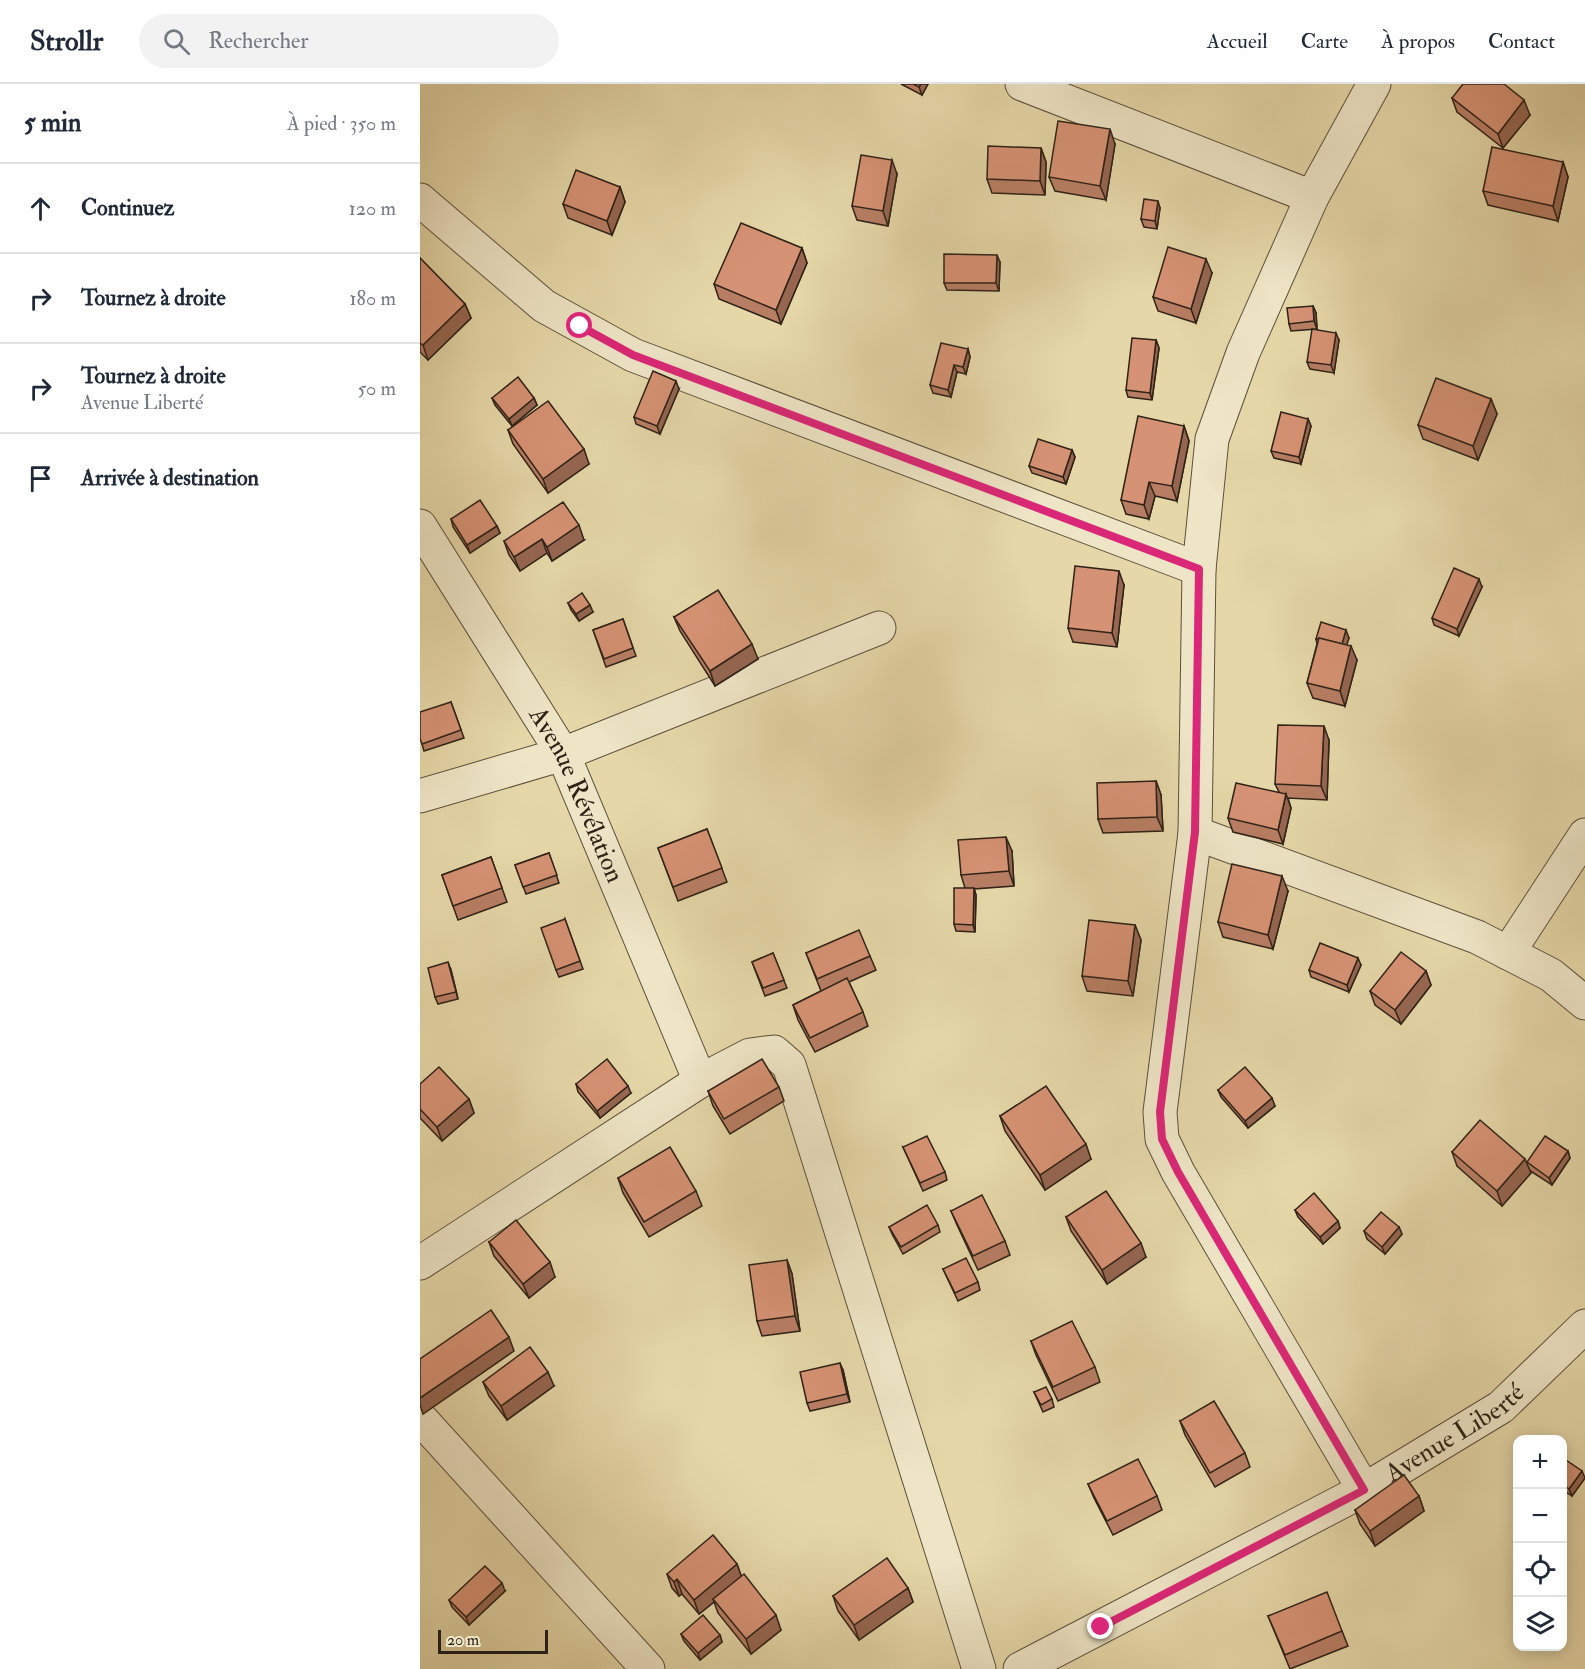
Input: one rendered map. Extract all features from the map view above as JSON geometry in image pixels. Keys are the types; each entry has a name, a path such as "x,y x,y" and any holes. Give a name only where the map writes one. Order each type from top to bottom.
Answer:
{"street":[{"path":"1022,84 1312,197"},
{"path":"1364,1490 1178,1172 1162,1139 1160,1112 1195,832 1199,569 1212,439 1243,353 1312,197 1374,84"},
{"path":"420,200 544,306 633,355 1199,569"},
{"name":"Avenue Révélation","path":"420,526 563,754 700,1081"},
{"path":"420,796 563,754 879,628"},
{"path":"1195,832 1477,937 1551,975 1585,1003"},
{"path":"1508,953 1585,835"},
{"path":"420,1263 700,1081 750,1055 774,1052 789,1065 979,1669"},
{"name":"Avenue Liberté","path":"1020,1669 1364,1490 1501,1407 1585,1326"},
{"path":"420,1418 648,1669"}],"building":[{"path":"1463,84 1504,84 1524,100 1498,134 1452,98"},
{"path":"1058,121 1110,129 1100,186 1049,177"},
{"path":"988,146 1041,148 1040,181 987,179"},
{"path":"1492,147 1563,162 1553,206 1483,191"},
{"path":"861,155 892,160 883,211 852,206"},
{"path":"576,170 620,187 607,221 563,204"},
{"path":"1144,199 1158,201 1155,221 1141,219"},
{"path":"741,223 802,248 776,310 714,284"},
{"path":"1168,247 1206,259 1191,309 1153,297"},
{"path":"944,254 997,255 996,283 944,283"},
{"path":"420,258 465,304 423,345 420,343"},
{"path":"1313,306 1314,321 1289,324 1287,308"},
{"path":"1312,329 1336,333 1331,365 1307,362"},
{"path":"1132,338 1156,340 1150,393 1126,390"},
{"path":"941,343 968,349 963,367 954,365 948,390 930,385"},
{"path":"653,371 676,381 657,426 634,417"},
{"path":"518,377 534,398 509,419 492,398"},
{"path":"1436,378 1491,399 1473,446 1418,425"},
{"path":"548,401 584,449 543,479 508,430"},
{"path":"1281,412 1308,419 1299,457 1271,451"},
{"path":"1138,416 1184,426 1172,486 1149,482 1144,505 1121,500"},
{"path":"1038,439 1072,450 1063,477 1029,466"},
{"path":"480,500 497,526 467,545 451,519"},
{"path":"563,502 579,525 547,547 542,539 514,557 504,541"},
{"path":"1075,566 1119,571 1112,633 1068,628"},
{"path":"1454,568 1479,579 1457,629 1432,618"},
{"path":"718,590 752,644 710,671 674,617"},
{"path":"582,593 590,605 576,614 568,603"},
{"path":"623,619 633,648 604,659 593,630"},
{"path":"1321,622 1346,630 1342,644 1316,639"},
{"path":"1319,638 1351,646 1340,691 1307,683"},
{"path":"451,702 461,730 422,744 420,712"},
{"path":"1278,725 1324,726 1321,786 1275,784"},
{"path":"1156,781 1157,817 1098,819 1097,783"},
{"path":"1236,783 1286,794 1278,830 1228,818"},
{"path":"707,829 722,868 673,887 658,848"},
{"path":"1006,837 1009,871 961,875 958,840"},
{"path":"549,853 557,875 523,887 515,865"},
{"path":"491,857 502,888 453,906 442,875"},
{"path":"1232,864 1282,876 1268,935 1218,922"},
{"path":"954,888 974,888 973,925 954,924"},
{"path":"565,919 580,961 556,970 541,928"},
{"path":"1089,920 1135,925 1128,981 1082,976"},
{"path":"859,930 870,956 817,979 806,953"},
{"path":"1320,943 1358,958 1347,985 1309,970"},
{"path":"1401,952 1426,971 1395,1010 1370,991"},
{"path":"773,953 784,980 763,988 752,962"},
{"path":"448,962 456,992 435,997 428,968"},
{"path":"847,978 863,1012 810,1038 793,1005"},
{"path":"607,1059 628,1086 597,1111 576,1084"},
{"path":"762,1059 779,1087 724,1119 708,1091"},
{"path":"439,1067 469,1099 437,1127 420,1109 420,1084"},
{"path":"1245,1067 1272,1098 1245,1121 1218,1090"},
{"path":"1046,1086 1086,1144 1040,1175 1000,1116"},
{"path":"1480,1120 1525,1159 1497,1191 1452,1152"},
{"path":"927,1136 945,1172 920,1183 903,1147"},
{"path":"1545,1136 1568,1151 1549,1178 1527,1162"},
{"path":"670,1147 696,1191 644,1222 618,1178"},
{"path":"1106,1191 1141,1243 1102,1270 1066,1217"},
{"path":"1314,1193 1338,1221 1320,1237 1295,1210"},
{"path":"982,1195 1005,1241 973,1256 951,1211"},
{"path":"927,1205 938,1225 901,1247 889,1227"},
{"path":"1381,1212 1399,1227 1382,1247 1364,1231"},
{"path":"516,1220 550,1262 523,1284 489,1242"},
{"path":"966,1258 978,1282 955,1293 943,1269"},
{"path":"787,1260 795,1316 757,1321 749,1265"},
{"path":"491,1310 509,1337 420,1398 420,1359"},
{"path":"1072,1321 1095,1367 1053,1387 1031,1341"},
{"path":"530,1347 548,1372 501,1406 483,1382"},
{"path":"840,1363 847,1394 807,1403 800,1372"},
{"path":"1046,1387 1052,1399 1041,1405 1034,1392"},
{"path":"1214,1401 1245,1453 1210,1473 1180,1421"},
{"path":"1138,1459 1157,1496 1107,1521 1088,1484"},
{"path":"1567,1461 1582,1471 1569,1489 1567,1487"},
{"path":"1404,1475 1419,1496 1370,1531 1355,1510"},
{"path":"713,1535 737,1564 694,1600 677,1579 674,1582 667,1574"},
{"path":"887,1558 908,1588 854,1625 833,1596"},
{"path":"485,1566 502,1583 466,1617 449,1600"},
{"path":"744,1574 776,1615 746,1639 713,1599"},
{"path":"1327,1592 1342,1631 1285,1655 1268,1616"},
{"path":"703,1615 720,1635 698,1653 681,1634"}],"route":[{"path":"580,326 633,355 1199,569 1195,832 1160,1112 1162,1139 1178,1172 1364,1490 1101,1627"}]}
